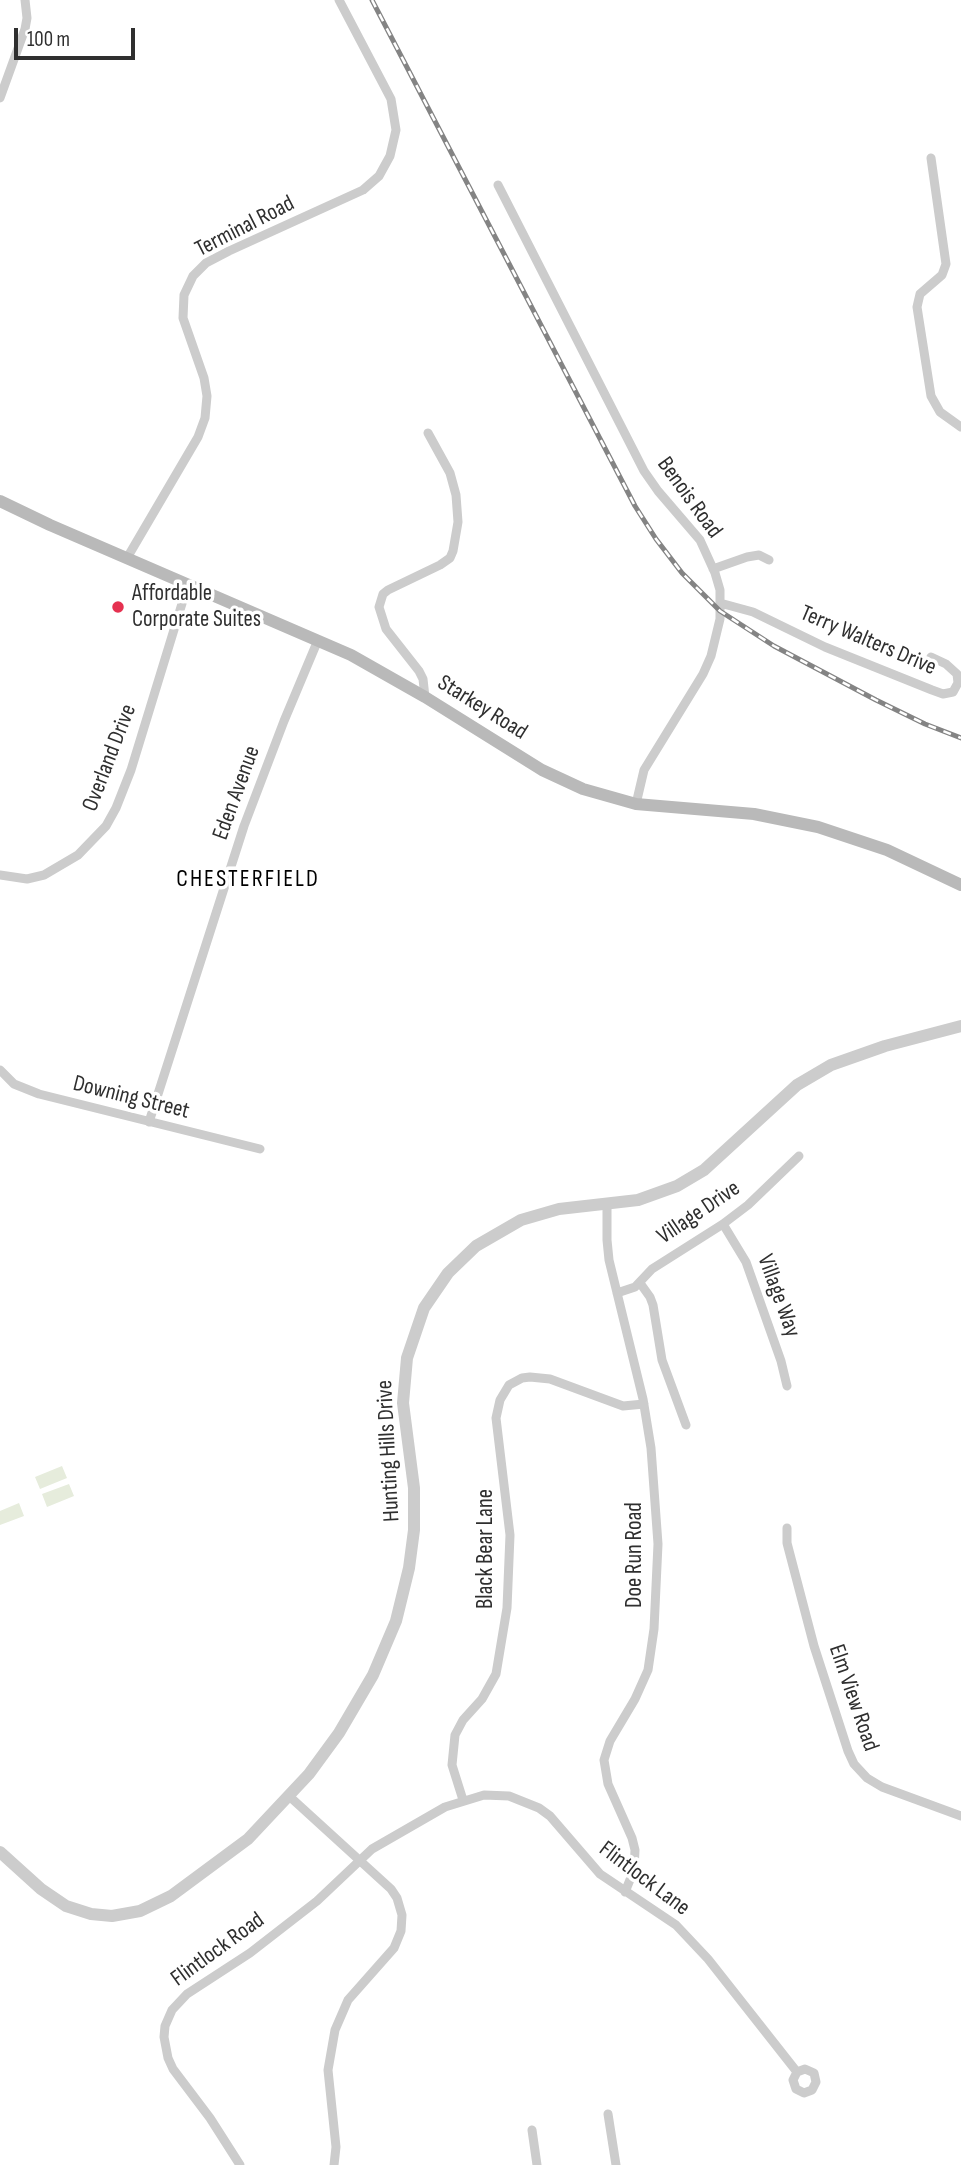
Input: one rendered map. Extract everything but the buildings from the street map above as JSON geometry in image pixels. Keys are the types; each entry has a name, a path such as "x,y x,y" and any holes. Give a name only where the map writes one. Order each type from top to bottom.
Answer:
{"main road":[{"name":"Starkey Road","path":"0,501 318,640 385,673 542,770 583,789 636,804 754,814 818,827 887,850 961,885"}],"street":[{"path":"0,98 25,29 25,0"},
{"name":"Terminal Road","path":"127,558 198,437 205,418 207,396 204,378 183,318 184,295 193,276 206,263 229,251 363,190 379,176 390,156 396,131 391,99 339,0"},
{"path":"931,158 946,264 942,275 920,295 917,307 930,396 940,412 961,427"},
{"name":"Benois Road","path":"498,184 644,471 700,540 720,590 717,635 711,656 703,674 644,770 636,804"},
{"path":"425,697 419,671 383,625 379,607 388,590 447,561 453,551 458,522 456,495 450,473 428,433"},
{"path":"713,569 747,556 759,555 769,560"},
{"name":"Overland Drive","path":"0,875 27,879 44,876 78,855 106,826 131,770 188,584"},
{"name":"Terry Walters Drive","path":"720,603 753,612 825,647 932,690 943,694 953,692 958,682 957,674 946,664 931,657"},
{"name":"Eden Avenue","path":"149,1122 244,826 318,640"},
{"name":"Hunting Hills Drive","path":"0,1852 41,1889 66,1906 91,1914 126,1914 157,1904 195,1880 247,1839 321,1759 356,1707 385,1648 403,1597 412,1549 415,1511 403,1380 411,1340 424,1308 461,1259 500,1230 542,1213 656,1195 696,1176 720,1157 780,1098 812,1075 831,1065 885,1046 961,1026"},
{"name":"Downing Street","path":"0,1070 14,1084 39,1094 260,1149"},
{"name":"Village Drive","path":"617,1293 640,1283 652,1269 723,1224 762,1193 799,1156"},
{"name":"Doe Run Road","path":"607,1204 607,1240 644,1404 651,1448 657,1532 654,1629 648,1670 610,1741 604,1760 608,1784 635,1850 634,1870 625,1892"},
{"name":"Village Way","path":"723,1224 746,1262 781,1361 787,1386"},
{"path":"640,1283 653,1305 662,1360 686,1425"},
{"name":"Black Bear Lane","path":"463,1800 452,1765 454,1735 463,1720 482,1699 496,1674 507,1608 510,1535 496,1418 500,1400 509,1385 530,1377 550,1379 623,1406 644,1404"},
{"name":"Elm View Road","path":"787,1528 787,1543 814,1646 854,1764 867,1778 882,1787 961,1816"},
{"name":"Flintlock Lane","path":"359,1859 420,1820 463,1800 484,1795 509,1796 539,1808 550,1816 600,1874 660,1913 693,1942 797,2072"},
{"path":"289,1796 393,1892 400,1905 402,1924 394,1948 348,2000 335,2031 328,2070 336,2147 334,2165"},
{"name":"Flintlock Road","path":"240,2165 168,2058 164,2037 168,2018 178,2001 267,1940 317,1901 359,1859"},
{"path":"608,2113 616,2165"},
{"path":"532,2130 537,2165"}],"green space":[{"path":"62,1466 67,1478 40,1489 35,1477"},
{"path":"69,1484 74,1496 47,1507 42,1494"},
{"path":"19,1503 24,1516 0,1525 0,1511"}],"railway":[{"path":"372,0 635,506 682,573 720,611 774,646 876,700 961,738"}],"place":[{"name":"Affordable Corporate Suites","path":"118,607"}],"district":[{"name":"CHESTERFIELD","path":"248,880"}]}
